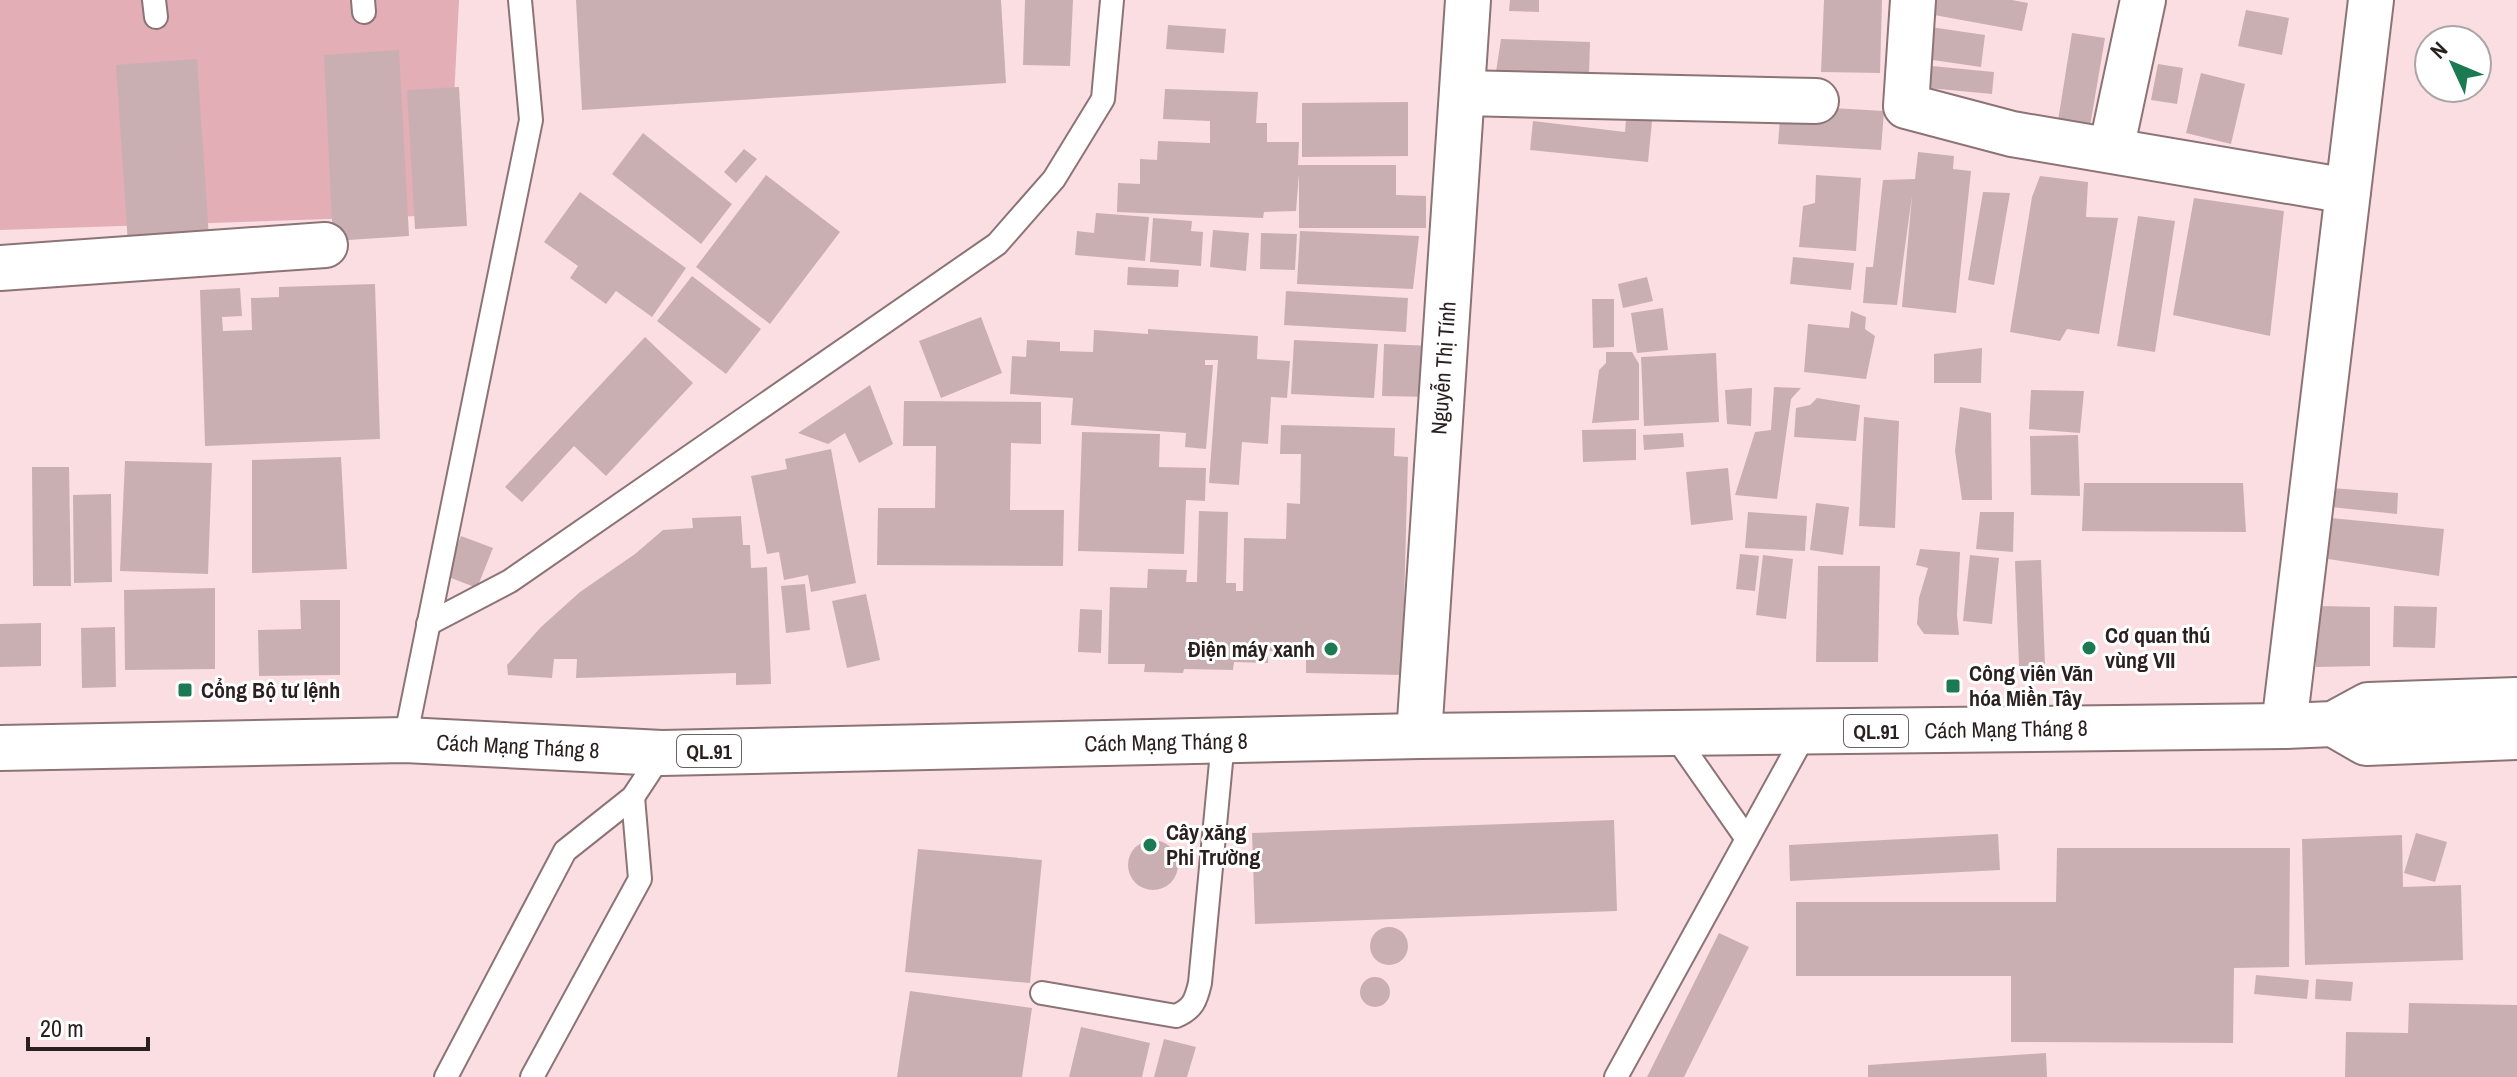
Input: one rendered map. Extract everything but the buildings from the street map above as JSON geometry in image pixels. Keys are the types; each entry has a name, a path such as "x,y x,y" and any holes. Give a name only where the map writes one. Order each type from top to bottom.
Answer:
{"main road":[{"name":"Nguyễn Thị Tính","path":"1419,736 1468,0"},
{"path":"1913,0 1906,106 2012,134 2348,191"},
{"path":"2111,150 2143,0"},
{"path":"2284,726 2371,0"},
{"path":"1462,93 1816,101"},
{"path":"0,268 325,245"},
{"name":"Cách Mạng Tháng 8","path":"0,748 405,740 662,753 1419,736 2284,726 2333,724 2368,705 2517,700"},
{"path":"2333,724 2366,743 2517,737"}],"lane":[{"path":"405,740 531,120 520,0"},
{"path":"428,624 510,581 997,244 1054,179 1103,99 1112,0"},
{"path":"1616,1077 1806,732"},
{"path":"1673,733 1747,839"},
{"path":"1042,993 1176,1016 1188,1011 1196,1001 1223,741"},
{"path":"446,1077 565,851 633,797 662,753"},
{"path":"532,1077 640,879 633,797"}],"shaded area":[{"path":"0,0 459,0 448,215 0,230"}],"place":[{"name":"Cơ quan thú vùng VII","path":"2089,648"},
{"name":"Điện máy xanh","path":"1331,649"},
{"name":"Công viên Văn hóa Miền Tây","path":"1953,686"},
{"name":"Cổng Bộ tư lệnh","path":"185,690"},
{"name":"Cây xăng Phi Trường","path":"1150,845"}]}
